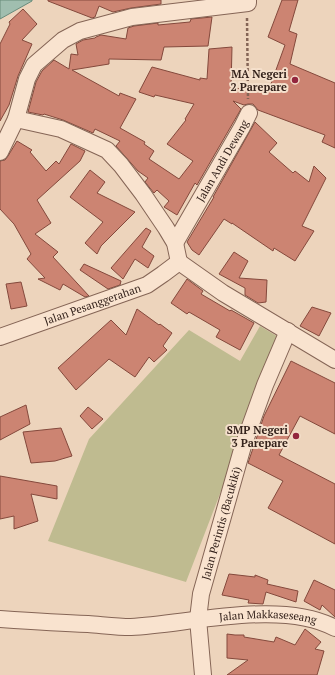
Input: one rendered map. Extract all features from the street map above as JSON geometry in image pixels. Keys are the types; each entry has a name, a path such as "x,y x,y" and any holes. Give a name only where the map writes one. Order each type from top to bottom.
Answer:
{"street":[{"path":"0,152 16,119 27,79 34,65 63,40 80,31 132,17 248,2"},
{"name":"Jalan Andi Dewang","path":"175,243 249,113"},
{"path":"16,119 61,130 107,150 121,165 143,194 175,243 179,262 223,293 335,360"},
{"name":"Jalan Pesanggerahan","path":"0,337 147,285 179,262"},
{"name":"Jalan Perintis (Bacukiki)","path":"203,675 198,619 201,594 243,446 265,385 288,331"},
{"name":"Jalan Makkaseseang","path":"0,619 130,627 198,619 262,614 299,616 325,622 335,628"}],"path":[{"name":"Jalan Andi Dewang","path":"248,2 249,113"}],"shaded area":[{"path":"0,0 32,0 32,1 0,19"},
{"path":"260,326 280,338 186,582 48,541 89,439 189,330 240,361"}],"building":[{"path":"48,0 161,0 161,4 113,12 99,6 95,17 92,18"},
{"path":"282,0 298,0 289,31 297,34 290,64 335,83 335,148 322,142 325,135 258,110 253,104 244,105 233,101 241,109 197,185 195,183 177,215 164,207 169,201 157,190 154,193 145,182 148,178 138,171 116,146 120,141 95,129 93,133 63,120 44,114 28,112 36,82 42,71 54,60 69,69 71,54 78,55 76,44 83,40 95,38 101,35 126,39 128,28 134,26 158,23 158,25 190,22 191,19 212,17 208,46 164,47 161,60 109,59 109,64 72,70 119,96 120,93 136,99 120,128 145,142 144,144 154,151 149,159 179,179 193,161 167,144 186,120 185,119 194,104 155,95 154,97 139,92 152,67 200,80 200,78 207,79 209,49 232,47 231,88 261,90 268,92 285,45 268,37"},
{"path":"23,9 37,24 22,40 32,44 18,76 9,105 0,121 0,44 10,24 9,22"},
{"path":"255,122 277,143 269,152 293,173 295,171 309,182 314,166 326,178 302,226 314,231 295,261 274,248 273,251 224,219 199,255 192,250 187,242 214,197"},
{"path":"17,141 32,150 30,152 46,171 56,161 59,164 71,144 85,151 80,161 37,200 51,223 35,234 58,252 53,257 89,296 85,297 63,284 60,290 38,279 45,278 27,259 31,254 14,224 0,209 0,161 5,160"},
{"path":"90,170 105,182 97,193 135,212 101,246 97,254 85,243 103,222 70,197"},
{"path":"146,228 151,231 142,247 154,256 148,268 135,259 123,279 111,268"},
{"path":"234,252 248,261 239,278 267,280 266,302 258,303 245,295 245,288 219,274"},
{"path":"84,264 121,281 120,285 108,289 80,270"},
{"path":"187,279 203,291 201,294 254,323 240,350 216,337 220,330 189,312 187,314 171,303"},
{"path":"21,282 27,306 11,309 6,284"},
{"path":"312,307 331,313 319,336 300,326"},
{"path":"137,309 172,333 163,346 167,350 154,362 149,357 135,377 109,359 76,390 58,368 111,320 126,335"},
{"name":"SMP Negeri 3 Parepare","path":"291,361 335,383 335,434 300,416 279,455 335,484 335,544 268,508 283,481 248,463 264,416"},
{"path":"26,405 30,424 0,440 0,417"},
{"path":"88,407 103,419 92,429 80,416"},
{"path":"61,428 72,456 55,461 31,463 23,432"},
{"path":"0,476 57,486 57,499 31,494 38,521 14,529 14,516 0,519"},
{"path":"229,574 255,577 255,575 268,580 267,584 298,591 296,602 266,592 263,604 248,603 249,600 222,595"},
{"path":"314,580 335,590 335,617 322,605 320,610 304,601"},
{"path":"305,629 321,642 315,649 324,651 317,675 227,675 248,660 227,658 227,634 244,635 244,637 274,642 276,637 295,645"}],"place":[{"name":"MA Negeri 2 Parepare","path":"295,80"},
{"name":"SMP Negeri 3 Parepare","path":"296,436"}]}
